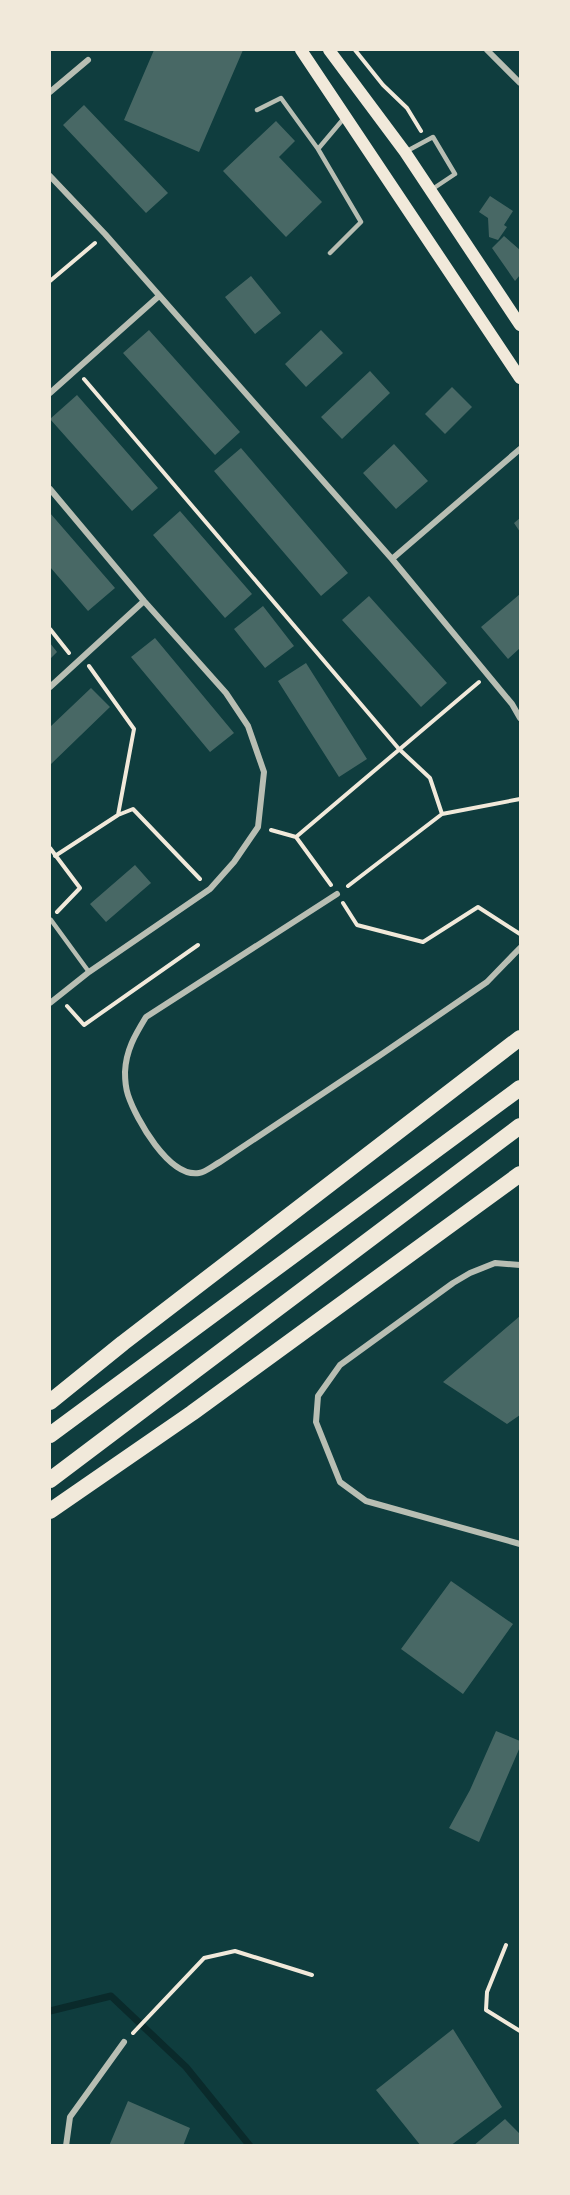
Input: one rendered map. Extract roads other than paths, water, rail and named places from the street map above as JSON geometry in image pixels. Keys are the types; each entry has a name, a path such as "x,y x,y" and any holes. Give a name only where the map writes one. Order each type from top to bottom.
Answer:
{"highway":[{"path":"50,1402 132,1336 520,1038"},
{"path":"50,1435 520,1088"},
{"path":"50,1480 520,1126"},
{"path":"50,1511 192,1413 520,1174"}],"main road":[{"path":"301,50 520,378"},
{"path":"329,50 405,152 520,325"}],"street":[{"path":"487,50 520,83"},
{"path":"50,92 88,60"},
{"path":"50,176 105,234 392,559 488,674 520,718"},
{"path":"50,393 159,296"},
{"path":"392,559 520,449"},
{"path":"50,489 144,601 226,693 248,726 264,772 258,827 234,862 210,889 89,972 50,1003"},
{"path":"50,687 144,601"},
{"path":"337,894 146,1017 130,1043 125,1072 127,1093 163,1155 181,1169 199,1173 220,1162 487,982 520,948"},
{"path":"520,1265 495,1263 470,1273 340,1365 318,1396 316,1422 340,1482 366,1501 520,1544"},
{"path":"66,2145 70,2117 124,2042"}],"lane":[{"path":"257,110 281,98 318,149 361,222 330,253"},
{"path":"318,149 345,117"},
{"path":"405,152 433,137 454,174 431,190"},
{"path":"51,920 89,972"}],"waterway":[{"path":"50,2011 111,1996 186,2067 250,2146"}]}
